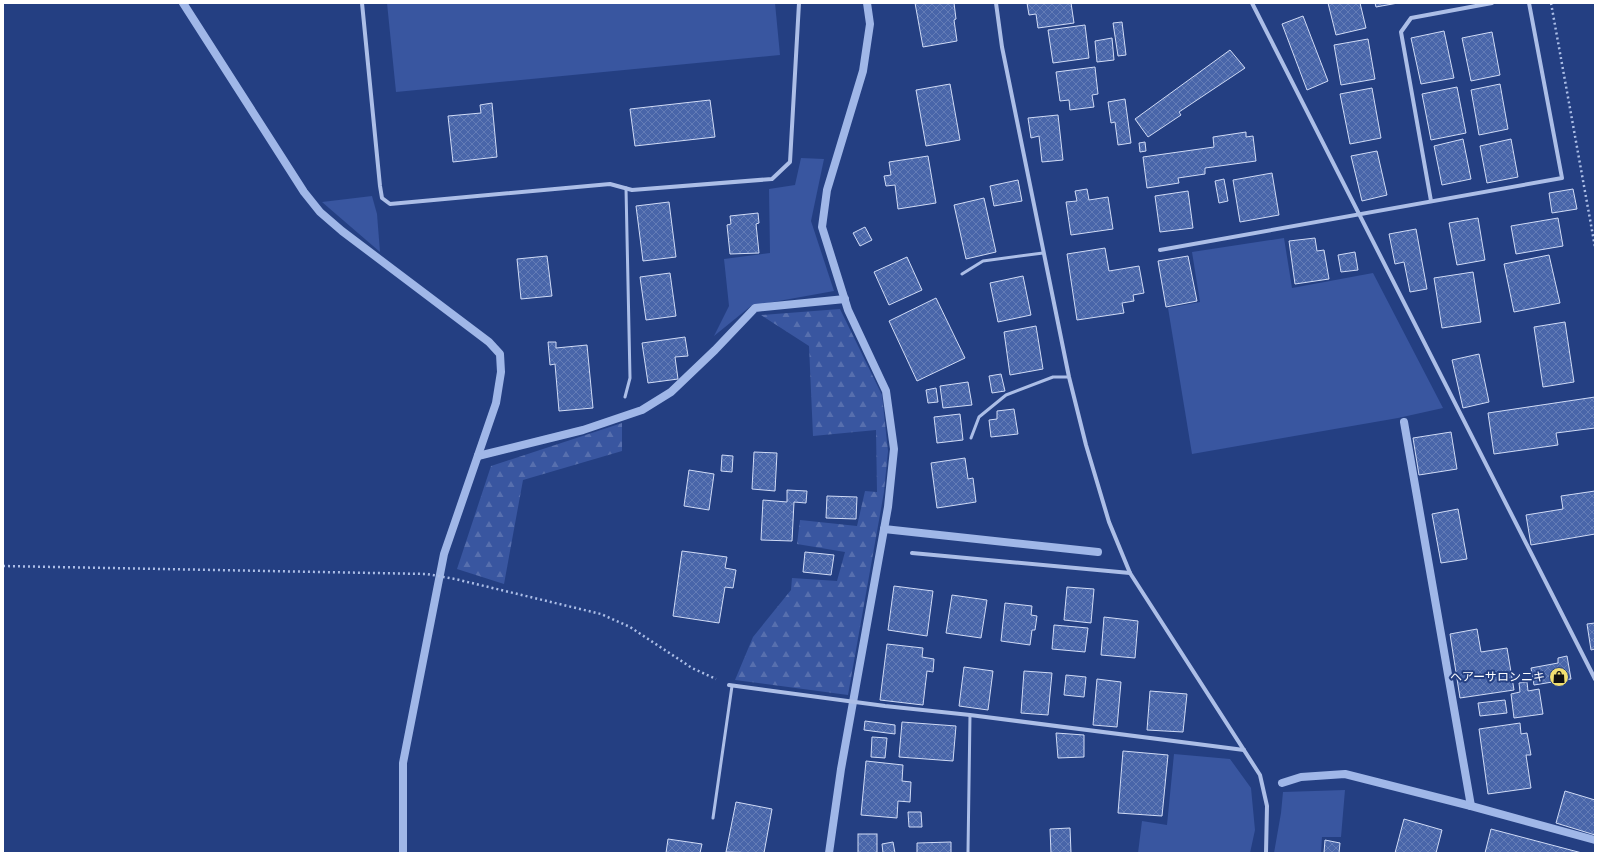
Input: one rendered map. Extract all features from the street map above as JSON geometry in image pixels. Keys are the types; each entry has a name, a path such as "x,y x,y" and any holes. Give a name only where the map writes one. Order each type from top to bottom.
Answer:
{"street":[{"path":"362,3 380,186 382,198 390,204 610,184 632,190 772,179 790,162 799,3"},
{"path":"996,3 1002,48 1070,376 1086,445 1109,522 1130,573 1260,775 1267,806 1266,853"},
{"path":"1252,3 1595,678"},
{"path":"1431,201 1401,32 1411,18 1492,3"},
{"path":"1160,250 1562,178 1529,3"},
{"path":"912,553 1130,573"},
{"path":"731,686 1244,750"}],"lane":[{"path":"625,397 630,378 626,188"},
{"path":"962,274 983,261 1044,253"},
{"path":"971,438 979,417 1006,395 1053,377 1070,376"},
{"path":"713,818 731,686"},
{"path":"968,852 970,715"}],"path":[{"path":"1551,3 1595,247"},
{"path":"3,566 427,574 455,579 601,614 630,627 692,668 731,686"}],"green space":[{"path":"387,3 775,3 780,55 396,92"},
{"path":"801,158 824,159 811,221 834,291 751,306 714,336 729,306 724,259 770,253 769,189 795,185"},
{"path":"372,196 377,214 380,252 322,202"},
{"path":"1284,238 1292,288 1373,273 1443,408 1398,418 1192,454 1168,308 1200,302 1192,252"},
{"path":"840,309 882,395 888,451 884,492 848,695 735,680 753,637 791,590 792,578 837,581 845,552 797,544 800,520 857,526 865,491 877,492 876,430 813,436 809,346 761,315"},
{"path":"622,423 622,451 523,480 504,584 457,569 491,466"},
{"path":"1174,754 1230,759 1251,788 1255,830 1250,853 1138,853 1142,821 1167,825"},
{"path":"1345,790 1341,837 1322,837 1321,853 1274,853 1283,792"}],"building":[{"path":"915,3 954,3 956,19 954,20 957,41 923,47"},
{"path":"1027,3 1071,3 1074,23 1038,28 1036,14 1029,15"},
{"path":"1328,3 1360,3 1366,28 1336,35"},
{"path":"1375,3 1398,3 1376,7"},
{"path":"1303,16 1328,81 1307,90 1282,24"},
{"path":"1122,22 1126,55 1118,56 1113,23"},
{"path":"1085,25 1089,58 1053,63 1048,30"},
{"path":"1444,31 1454,78 1421,84 1411,38"},
{"path":"1492,32 1500,75 1471,81 1462,38"},
{"path":"1112,38 1114,60 1097,62 1095,41"},
{"path":"1368,39 1375,79 1341,85 1334,45"},
{"path":"1230,50 1245,68 1179,112 1181,115 1148,137 1135,119"},
{"path":"1095,67 1098,94 1092,95 1094,107 1070,110 1069,100 1060,101 1056,72"},
{"path":"950,84 960,140 926,146 916,90"},
{"path":"1500,84 1508,129 1479,135 1471,90"},
{"path":"1457,87 1466,133 1431,140 1422,94"},
{"path":"1372,88 1381,138 1350,144 1340,94"},
{"path":"1125,99 1131,143 1118,145 1115,122 1111,123 1108,102"},
{"path":"710,100 715,137 635,146 630,109"},
{"path":"492,103 497,157 453,162 448,116 481,113 480,105"},
{"path":"1058,115 1063,160 1042,162 1039,136 1031,138 1028,118"},
{"path":"1246,132 1246,137 1253,136 1256,161 1205,168 1205,174 1178,178 1179,183 1147,188 1143,157 1214,147 1213,137"},
{"path":"1463,139 1471,179 1442,185 1434,146"},
{"path":"1511,139 1518,177 1487,183 1480,146"},
{"path":"1145,142 1146,151 1140,152 1139,143"},
{"path":"1377,151 1387,195 1362,201 1351,156"},
{"path":"928,156 936,203 898,209 895,185 886,186 884,176 891,175 889,162"},
{"path":"1272,173 1279,215 1240,222 1233,180"},
{"path":"1224,179 1228,201 1219,203 1215,181"},
{"path":"1018,180 1022,201 994,206 990,186"},
{"path":"1087,189 1089,200 1108,197 1113,229 1071,235 1066,202 1077,201 1075,191"},
{"path":"1573,189 1577,209 1552,213 1549,193"},
{"path":"1188,191 1193,228 1160,232 1155,196"},
{"path":"984,198 996,252 966,259 954,205"},
{"path":"669,202 676,257 643,261 636,206"},
{"path":"758,213 759,223 756,224 759,253 730,254 727,225 731,224 730,216"},
{"path":"1478,218 1485,260 1457,265 1449,223"},
{"path":"1558,218 1563,246 1516,254 1511,226"},
{"path":"865,227 872,240 860,246 853,233"},
{"path":"1416,229 1427,289 1410,292 1404,262 1395,264 1389,234"},
{"path":"1315,238 1317,251 1324,250 1329,279 1295,284 1289,241"},
{"path":"1105,248 1109,271 1139,266 1144,293 1133,295 1134,301 1122,303 1124,313 1077,320 1067,254"},
{"path":"1355,252 1358,270 1341,272 1338,255"},
{"path":"1549,255 1560,303 1514,312 1504,264"},
{"path":"547,256 552,296 521,299 517,259"},
{"path":"1188,256 1197,301 1166,307 1158,261"},
{"path":"907,257 922,290 889,305 874,272"},
{"path":"1473,272 1481,322 1442,328 1434,278"},
{"path":"670,273 676,316 646,320 640,277"},
{"path":"1023,276 1031,315 998,322 990,283"},
{"path":"936,298 965,358 917,381 889,321"},
{"path":"1565,322 1574,382 1543,387 1534,327"},
{"path":"1036,326 1043,369 1010,375 1004,332"},
{"path":"685,337 688,356 675,357 678,379 648,383 642,343"},
{"path":"548,342 556,342 556,348 587,345 593,408 559,411 555,364 550,365"},
{"path":"1479,354 1489,402 1463,408 1452,360"},
{"path":"1001,374 1005,391 992,393 989,376"},
{"path":"968,382 972,405 943,408 940,386"},
{"path":"936,388 938,402 928,403 926,390"},
{"path":"1595,397 1595,428 1556,433 1558,445 1494,454 1488,413"},
{"path":"1014,409 1018,434 991,437 989,420 997,419 997,411"},
{"path":"960,414 963,440 937,443 934,417"},
{"path":"1451,432 1457,469 1419,475 1413,438"},
{"path":"754,452 777,453 775,491 752,489"},
{"path":"722,455 733,456 732,472 721,471"},
{"path":"965,458 968,479 973,478 976,502 937,508 931,463"},
{"path":"689,470 714,474 709,510 684,506"},
{"path":"787,490 807,491 806,503 794,502 792,541 761,540 763,500 787,502"},
{"path":"1595,491 1595,534 1531,545 1526,515 1563,509 1561,496"},
{"path":"827,496 857,497 856,519 826,518"},
{"path":"1458,509 1467,559 1441,563 1432,514"},
{"path":"682,551 727,557 725,568 736,570 733,588 725,587 719,623 673,616"},
{"path":"805,552 834,555 831,575 803,572"},
{"path":"894,586 933,591 927,636 888,630"},
{"path":"1067,587 1094,589 1091,623 1064,620"},
{"path":"952,595 987,600 981,638 946,633"},
{"path":"1005,603 1032,606 1031,615 1037,616 1035,630 1032,630 1030,645 1001,641"},
{"path":"1104,617 1138,621 1135,658 1101,655"},
{"path":"1595,623 1595,649 1591,650 1587,624"},
{"path":"1054,625 1088,628 1085,652 1052,649"},
{"path":"1477,629 1481,652 1507,648 1514,690 1460,698 1450,634"},
{"path":"887,644 923,648 922,657 934,659 933,672 927,671 923,705 880,700"},
{"path":"1567,656 1571,679 1534,685 1531,668 1558,663 1558,658"},
{"path":"964,667 993,671 988,710 959,706"},
{"path":"1024,671 1052,673 1048,715 1021,713"},
{"path":"1066,675 1086,677 1084,697 1064,695"},
{"path":"1097,679 1121,682 1117,727 1093,725"},
{"path":"1527,682 1528,691 1539,689 1543,714 1514,718 1511,694 1520,692 1519,683"},
{"path":"1150,691 1187,694 1183,732 1147,730"},
{"path":"1505,700 1507,713 1480,716 1478,703"},
{"path":"865,721 895,725 895,734 864,730"},
{"path":"902,722 956,726 953,761 899,757"},
{"path":"1520,723 1521,734 1527,733 1531,755 1526,755 1531,788 1488,794 1479,729"},
{"path":"1056,733 1084,735 1084,757 1058,758"},
{"path":"872,737 887,738 885,758 871,757"},
{"path":"1123,751 1168,755 1162,816 1118,813"},
{"path":"866,761 903,765 902,781 911,782 910,802 898,801 897,818 861,815"},
{"path":"1565,791 1595,800 1595,835 1556,823"},
{"path":"736,802 772,809 764,853 726,852"},
{"path":"908,812 921,812 922,827 909,827"},
{"path":"1404,819 1442,830 1436,853 1395,853"},
{"path":"1070,828 1071,853 1051,853 1050,829"},
{"path":"1491,829 1582,853 1485,853"},
{"path":"858,834 877,834 877,853 858,853"},
{"path":"668,839 702,844 700,853 666,853"},
{"path":"1325,840 1340,843 1339,853 1324,853"},
{"path":"893,842 895,853 883,853 882,844"},
{"path":"951,842 951,853 917,853 917,843"}],"waterway":[{"path":"183,3 304,192 320,212 342,231 489,342 500,354 501,372 496,403 444,554 403,763 403,853"},
{"path":"829,853 841,769 888,507 894,449 886,391 848,310 822,227 827,190 863,71 870,24 867,3"},
{"path":"478,456 583,430 642,410 671,392 715,350 755,308 845,299"},
{"path":"1404,422 1471,806"},
{"path":"884,529 1098,552"},
{"path":"1282,783 1301,777 1345,774 1471,806 1595,840"}],"place":[{"name":"ヘアーサロンニキ","path":"1559,677"}]}
